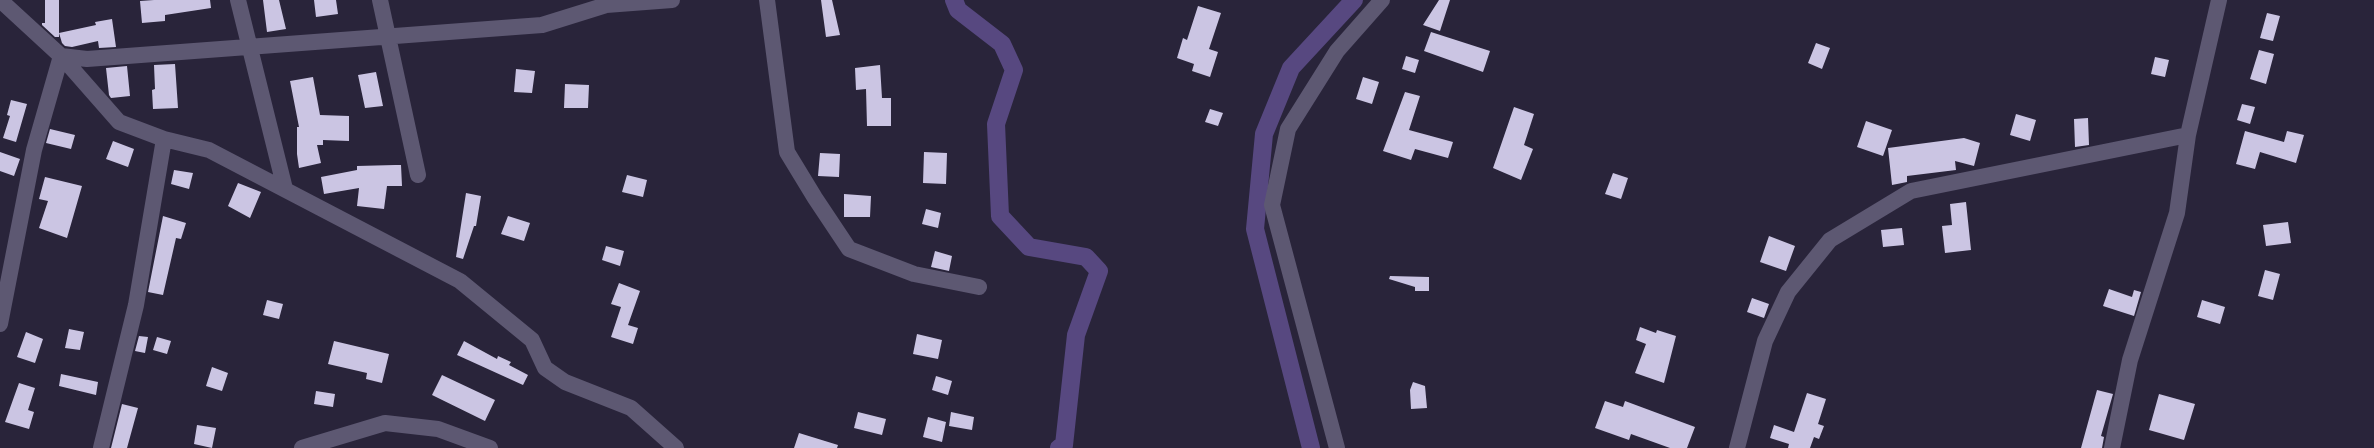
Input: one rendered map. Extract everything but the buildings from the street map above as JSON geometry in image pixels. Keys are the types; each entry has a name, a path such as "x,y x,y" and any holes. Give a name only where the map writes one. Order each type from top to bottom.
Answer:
{"street":[{"path":"0,0 61,56 119,122 164,139 209,150 460,281 532,340 546,368 565,382 631,408 676,448"},
{"path":"238,0 285,189"},
{"path":"380,0 390,36 418,175"},
{"path":"61,56 87,60 542,25 606,5 672,0"},
{"path":"767,0 788,152 815,198 849,249 914,274 979,287"},
{"path":"1337,448 1272,205 1288,129 1338,51 1382,0"},
{"path":"2112,448 2130,360 2177,213 2188,135 2219,0"},
{"path":"0,324 34,150 61,56"},
{"path":"1737,448 1765,342 1788,292 1830,240 1911,191 2188,135"},
{"path":"101,448 136,305 164,139"},
{"path":"302,448 385,423 438,429 490,448"}],"waterway":[{"path":"954,0 958,10 1002,44 1014,70 996,124 1000,216 1029,247 1086,257 1099,271 1076,335 1064,445 1059,448"},
{"path":"1311,448 1255,229 1264,134 1291,68 1354,0"}]}
